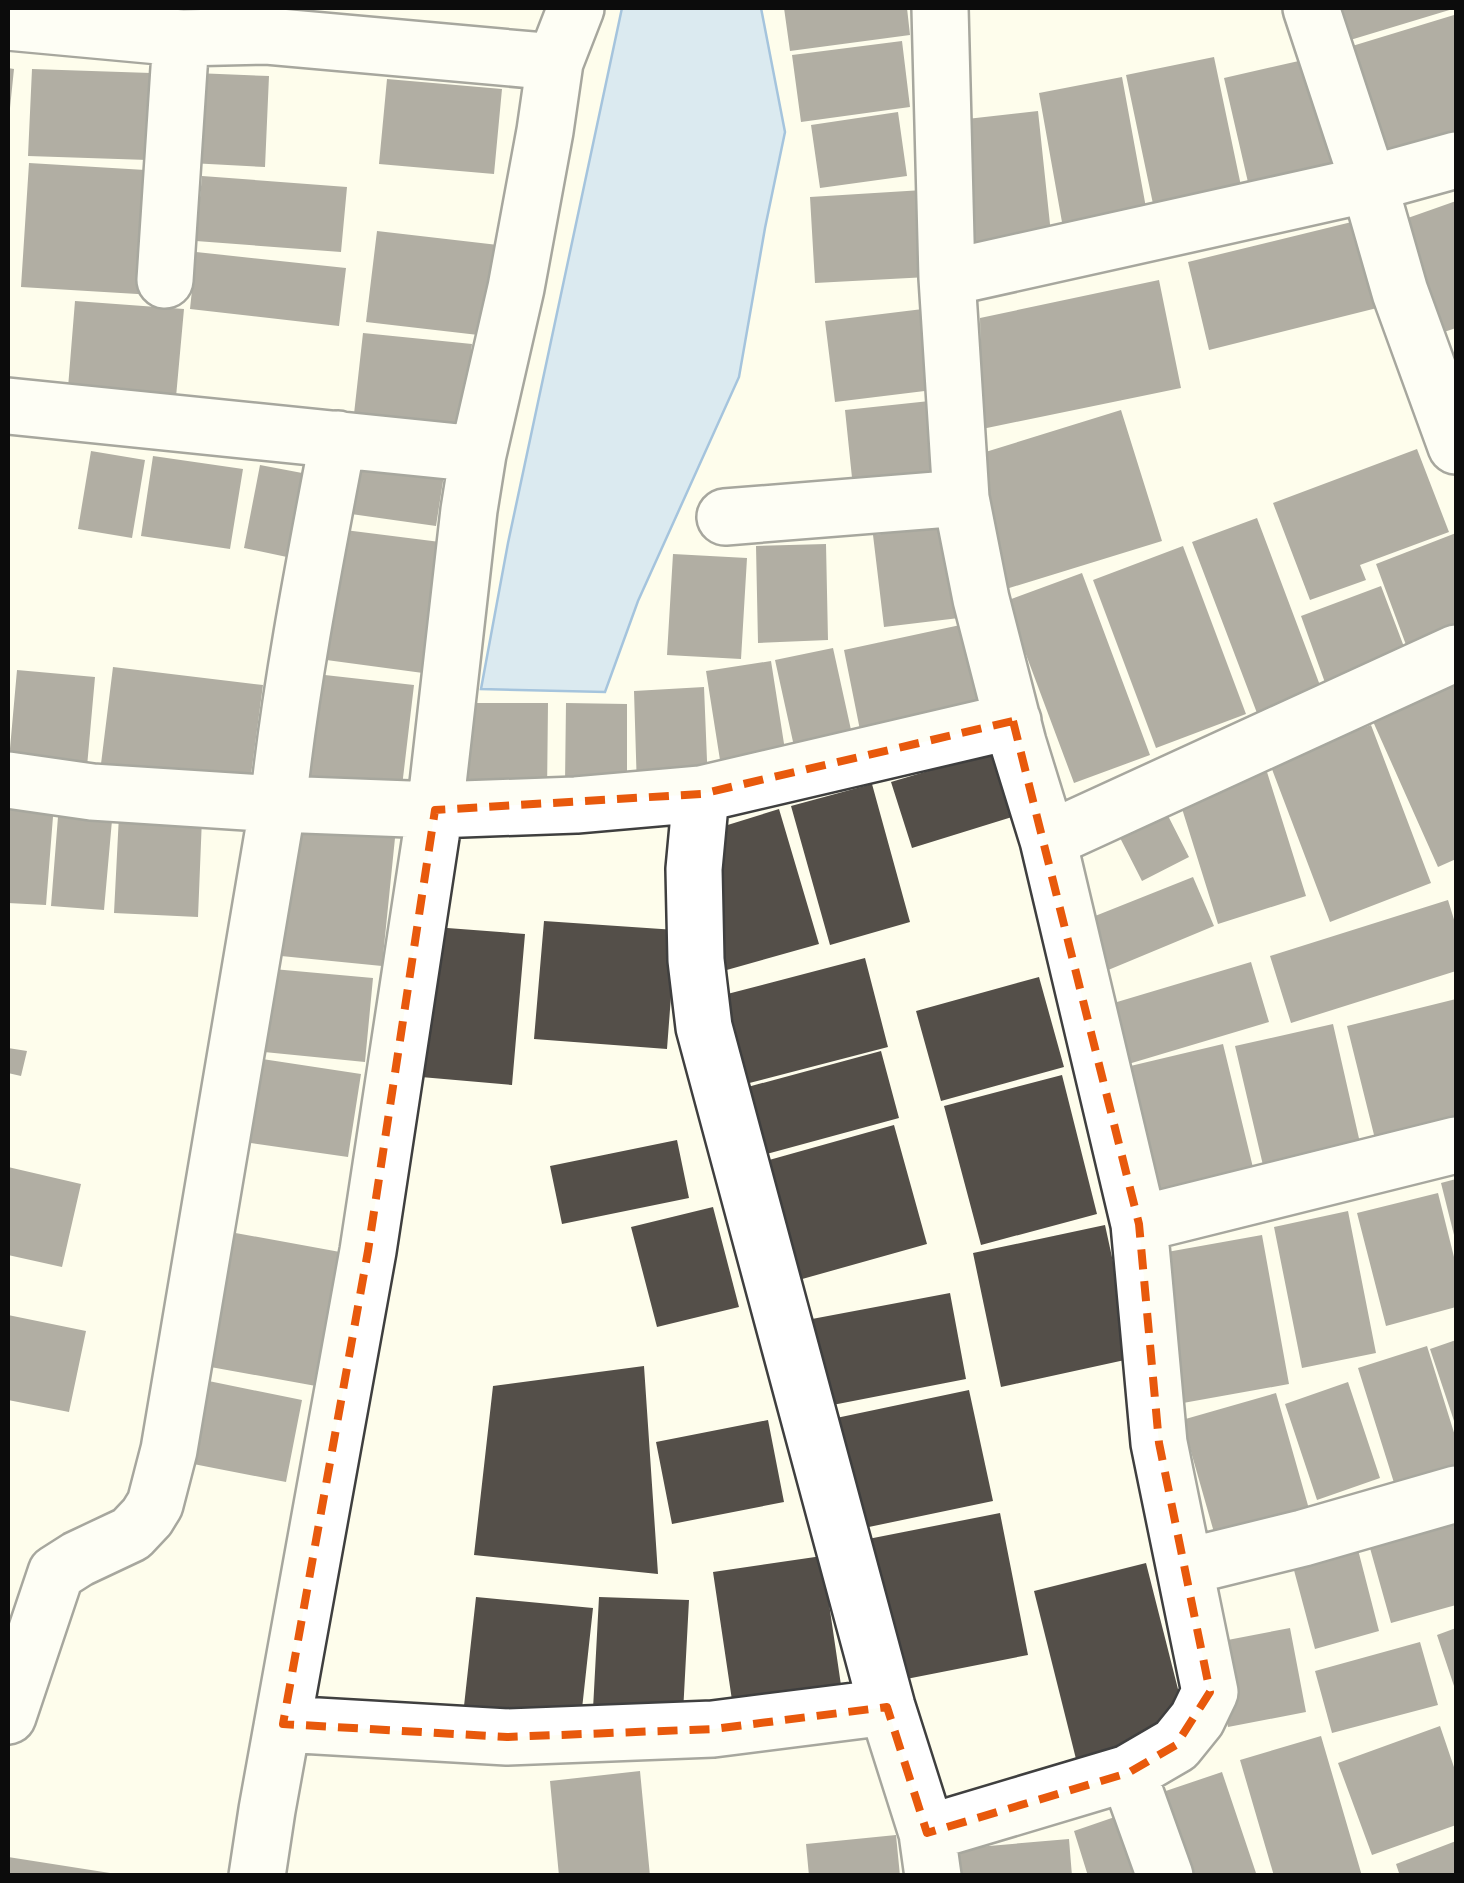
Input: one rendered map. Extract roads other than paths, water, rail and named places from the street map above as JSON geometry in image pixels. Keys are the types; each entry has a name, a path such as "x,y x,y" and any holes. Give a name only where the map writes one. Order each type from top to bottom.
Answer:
{"street":[{"path":"257,1876 368,1252 435,810 478,454 516,288 555,62 576,8"},
{"path":"701,794 694,869 696,960 704,1027 930,1854 1128,1773 1176,1745 1198,1720 1210,1692 1159,1443 1138,1224 1048,840 981,599 960,498 947,278 940,8"},
{"path":"1312,8 1400,292 1438,341 1456,446"},
{"path":"12,17 181,38 268,36 555,62"},
{"path":"165,280 181,38"},
{"path":"947,278 1368,184 1456,160"},
{"path":"8,406 478,454"},
{"path":"8,1716 56,1573 130,1534 156,1504 169,1450 278,804 300,642 338,438"},
{"path":"725,517 960,498"},
{"path":"1048,840 1456,652"},
{"path":"8,780 92,792 278,804 435,810 576,805 701,794 1013,721"},
{"path":"1138,1224 1456,1145"},
{"path":"1184,1568 1456,1494"},
{"path":"283,1724 507,1738 713,1729 887,1707"},
{"path":"1128,1773 1165,1876"}],"water":[{"path":"622,8 761,8 785,132 739,377 638,601 605,692 481,689 508,543"}]}
